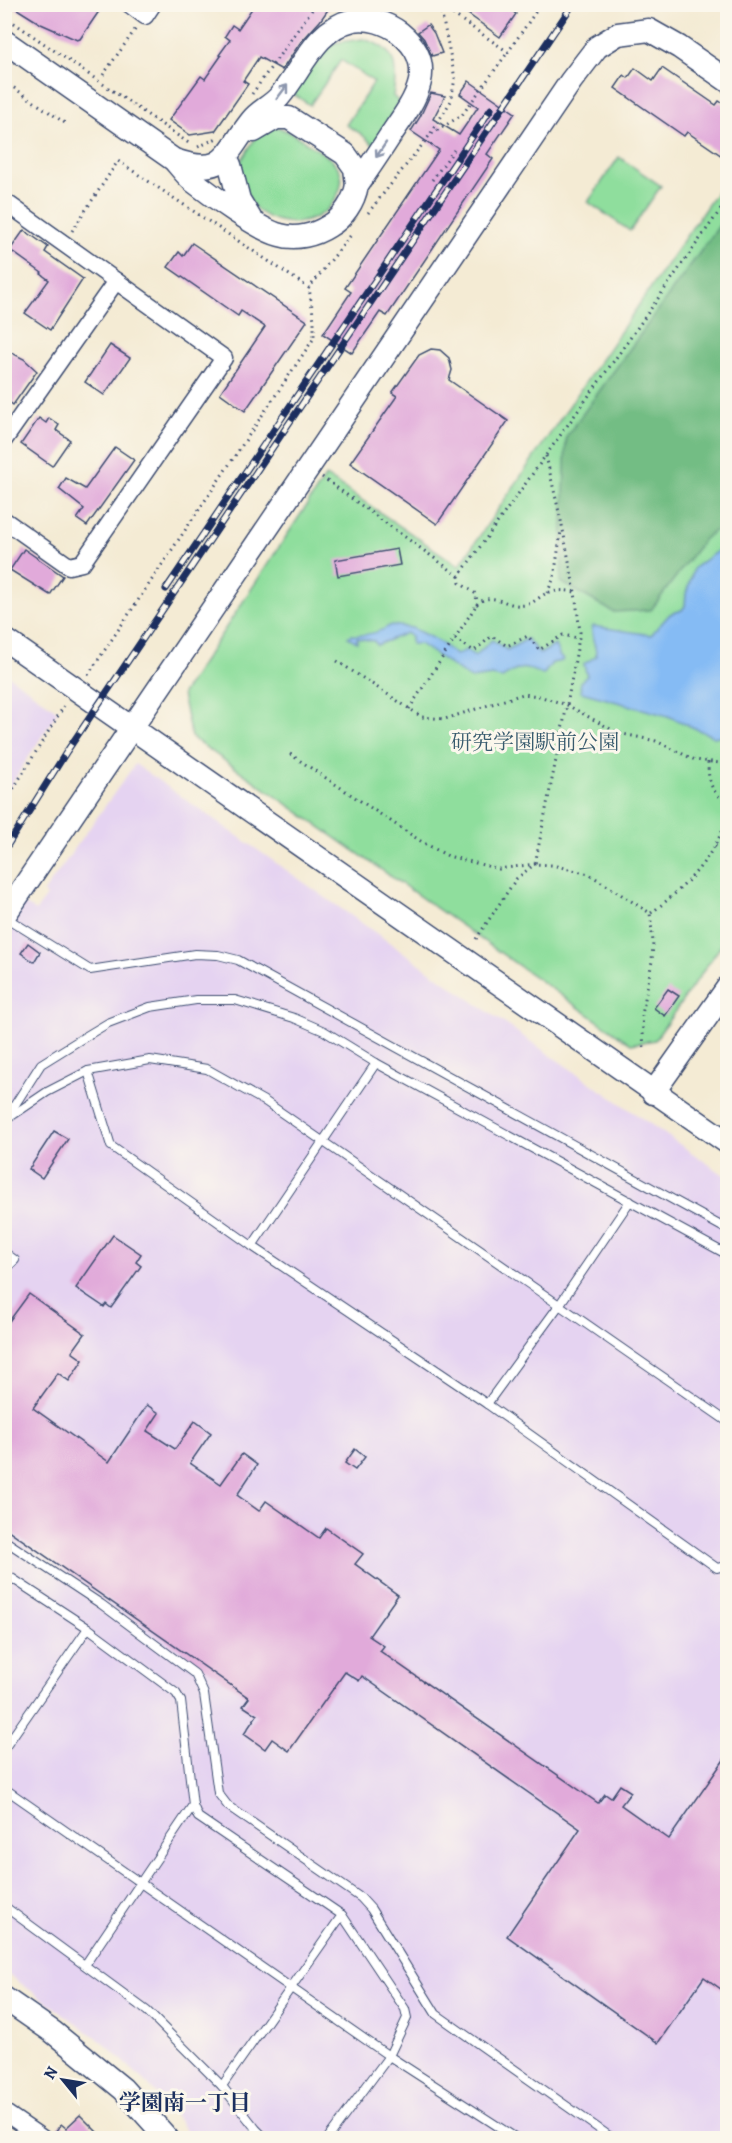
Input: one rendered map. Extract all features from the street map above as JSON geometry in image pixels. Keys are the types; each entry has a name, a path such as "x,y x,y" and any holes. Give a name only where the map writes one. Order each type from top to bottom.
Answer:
{"street":[{"path":"129,4 149,10"},
{"path":"4,41 174,160 191,179 253,222 280,236 292,237 311,235 325,229 341,217 353,199 357,185 413,101 421,83 420,64 412,47 397,31 374,20 353,20 334,28 325,34 278,98 252,120 230,154 218,163 204,166"},
{"path":"4,916 567,87 597,47 618,34 648,30 680,47 728,81"},
{"path":"174,160 218,171 230,165 258,127 276,118 289,118 345,154 355,168 357,185"},
{"path":"230,165 239,200 253,222"},
{"path":"4,520 69,566 81,563 224,358 64,243 5,204"},
{"path":"4,440 116,280"},
{"path":"4,639 653,1093 728,1143"},
{"path":"653,1093 728,987"},
{"path":"4,1998 53,2032 123,2089 166,2139"},
{"path":"4,2112 42,2139"}],"lane":[{"path":"4,916 90,970 195,954 218,955 238,960 728,1230"},
{"path":"6,1121 41,1064 108,1023 150,1007 196,1000 235,1000 294,1018 324,1031 376,1063 728,1255"},
{"path":"6,1121 47,1092 88,1071 150,1060 207,1069 266,1102 728,1422"},
{"path":"252,1246 376,1063"},
{"path":"88,1071 111,1146 252,1246 487,1404 717,1568 728,1565"},
{"path":"487,1404 560,1304 630,1201"},
{"path":"4,1252 15,1260 4,1271"},
{"path":"4,1540 101,1604 195,1674 204,1694 218,1793 228,1806 361,1898 371,1908 436,2014 612,2139"},
{"path":"4,1573 88,1628 176,1693 181,1701 193,1805 198,1816 342,1915 405,2009 407,2018 389,2056 328,2139"},
{"path":"4,1749 88,1628"},
{"path":"4,1788 389,2056 516,2139"},
{"path":"85,1965 193,1805"},
{"path":"4,1906 147,2011 222,2086 265,2139"},
{"path":"222,2086 342,1915"}],"path":[{"path":"250,97 316,4"},
{"path":"430,135 462,115 541,4"},
{"path":"439,5 508,52"},
{"path":"364,217 430,135 451,101 455,78 439,5"},
{"path":"103,75 149,10"},
{"path":"4,16 195,148 224,134"},
{"path":"4,81 65,123"},
{"path":"432,180 454,150"},
{"path":"64,243 118,161 309,288"},
{"path":"477,604 476,594 460,583 459,576 728,199"},
{"path":"88,675 314,338 309,288 351,235"},
{"path":"474,942 516,879 535,864 580,632 575,592 546,456"},
{"path":"321,476 459,576"},
{"path":"547,593 554,578 562,525"},
{"path":"408,709 477,604 483,599 491,597 513,605 528,604 547,593 565,590 575,592"},
{"path":"454,639 474,651 492,636 507,646 528,636 539,650 563,635 578,638"},
{"path":"337,661 422,717 445,719 523,694 567,705 618,733 656,741 678,753 708,762 728,764"},
{"path":"4,804 64,706"},
{"path":"290,754 422,842 448,856 499,869 535,864 552,865 589,874 650,913"},
{"path":"708,762 711,789 728,803"},
{"path":"650,913 689,882 715,846 728,818"},
{"path":"715,846 728,855"},
{"path":"644,1050 642,1015 652,961 653,942 650,913"}],"shaded area":[{"path":"5,673 58,711 5,794"},
{"path":"135,764 727,1177 727,2138 191,2138 160,2096 105,2044 5,1972 5,929 22,903 36,911 47,896 44,892"}],"green space":[{"path":"363,39 383,48 393,60 395,76 393,96 399,102 375,146 346,125 374,82 341,60 310,105 290,92 307,65 333,43"},
{"path":"271,125 300,138 330,158 337,166 341,179 338,194 329,207 318,216 300,222 280,221 262,213 247,195 239,164 256,137"},
{"path":"619,157 661,186 630,231 588,202"},
{"name":"研究学園駅前公園","path":"727,177 727,937 655,1040 631,1044 191,737 182,694 326,476 459,566"},
{"path":"721,223 728,225 727,522 704,539 651,610 613,612 561,582 566,437"}],"water":[{"path":"727,544 728,727 723,735 714,737 668,716 581,692 580,682 587,676 584,664 596,656 593,626 651,635 670,614 682,610 685,606 694,568"},
{"path":"391,625 412,628 438,641 456,655 466,650 475,656 492,640 507,650 527,639 540,654 555,645 563,659 552,663 543,675 522,669 513,671 502,678 492,676 471,679 420,644 411,644 411,637 406,633 377,645 374,641 357,638 357,642 348,637 382,630"}],"building":[{"path":"9,4 104,4 80,39 77,40 41,24"},
{"path":"255,4 332,4 300,43 282,70 259,57 243,81 248,84 215,131 190,135 169,120 201,76 205,79 221,56 219,55 230,40 225,36 232,25 238,29"},
{"path":"454,4 515,4 511,10 516,14 500,37"},
{"path":"428,25 442,53 432,56 418,32"},
{"path":"635,68 653,81 662,68 716,105 719,101 728,107 728,160 687,132 684,136 615,88 624,75 628,78"},
{"path":"469,81 515,113 487,154 493,159 387,316 380,312 352,353 323,334 351,292 345,288 439,150 411,131 431,93 445,96 433,119 459,135 478,107 460,94"},
{"path":"24,230 48,247 45,252 83,279 50,330 25,313 49,280 10,250"},
{"path":"192,243 307,321 245,411 220,393 265,327 241,311 238,316 168,267 179,252 183,256"},
{"path":"110,345 130,358 104,395 85,382"},
{"path":"4,349 24,359 37,371 13,405 4,398"},
{"path":"431,349 440,350 449,358 452,370 449,380 508,421 437,524 350,463 397,396 392,393 419,355"},
{"path":"39,418 46,423 49,418 59,425 56,430 70,440 52,466 21,444"},
{"path":"115,447 134,460 87,526 77,519 84,509 59,489 66,478 85,489"},
{"path":"24,549 63,576 50,595 10,570"},
{"path":"397,549 400,565 338,576 335,560"},
{"path":"28,943 40,952 34,962 21,953"},
{"path":"668,989 679,996 665,1016 654,1008"},
{"path":"54,1131 68,1139 42,1178 29,1169"},
{"path":"113,1235 141,1254 136,1262 141,1266 111,1308 106,1304 104,1307 76,1288"},
{"path":"29,1294 85,1334 72,1352 83,1360 69,1381 58,1373 33,1408 109,1462 147,1405 159,1413 147,1431 175,1449 195,1421 211,1433 190,1463 221,1484 242,1454 257,1465 237,1495 259,1511 266,1501 319,1538 326,1528 363,1554 355,1564 398,1595 369,1636 384,1646 380,1651 598,1803 605,1794 611,1798 620,1785 631,1792 621,1805 669,1839 728,1754 728,1994 704,1977 658,2043 507,1936 580,1829 362,1676 359,1681 345,1672 289,1751 272,1739 265,1749 244,1734 257,1715 243,1706 249,1698 4,1527 4,1328"},
{"path":"355,1449 365,1457 355,1470 345,1463"},
{"path":"80,2115 104,2139 52,2139 61,2124 66,2128"}],"railway":[{"path":"4,851 67,751 573,4"},
{"path":"166,589 491,109"}],"district":[{"name":"学園南一丁目","path":"185,2102"}]}
